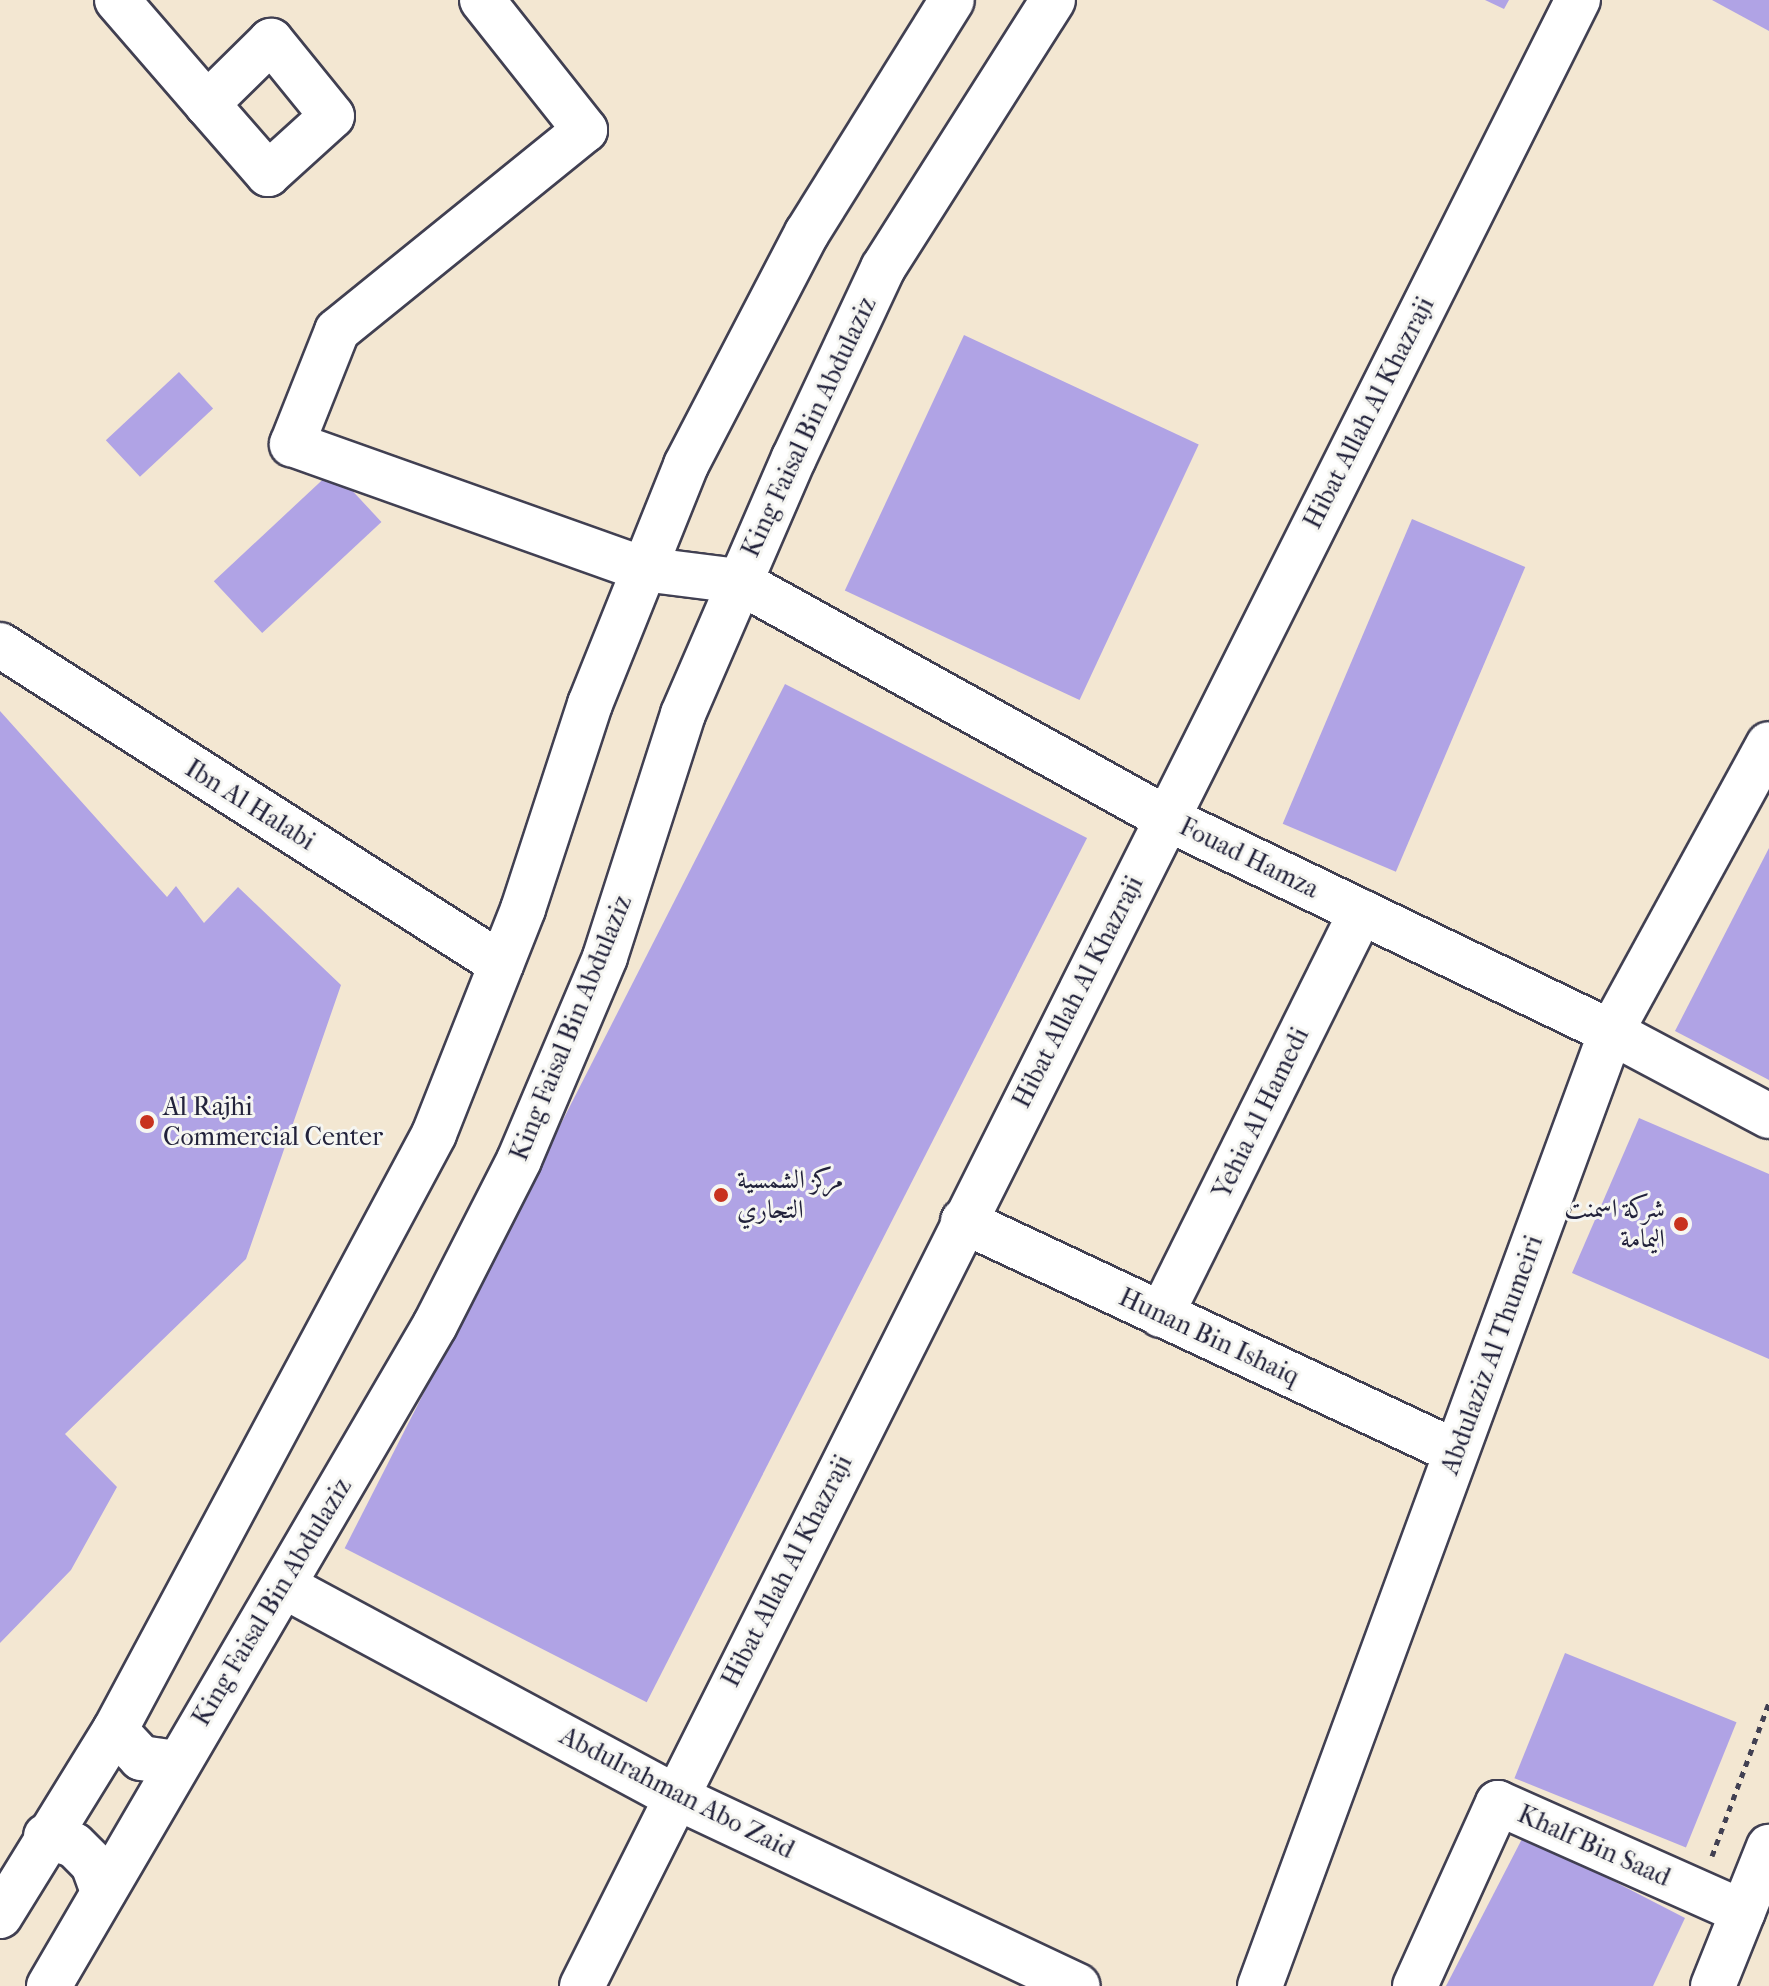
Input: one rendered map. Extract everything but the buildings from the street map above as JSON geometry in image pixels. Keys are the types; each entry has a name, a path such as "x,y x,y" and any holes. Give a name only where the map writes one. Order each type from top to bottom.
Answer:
{"street":[{"path":"117,0 207,104"},
{"path":"482,0 585,130 337,331 292,444 643,569 738,581"},
{"path":"0,1916 46,1836 115,1730 434,1134 501,964 590,704 686,465 807,233 952,0"},
{"name":"King Faisal Bin Abdulaziz","path":"49,1986 435,1325 519,1160 605,957 683,714 738,581 883,268 1053,0"},
{"name":"Hibat Allah Al Khazraji","path":"582,1986 674,1796 1578,0"},
{"name":"Fouad Hamza","path":"738,581 1166,818 1611,1032 1769,1116"},
{"name":"Ibn Al Halabi","path":"2,651 501,964"},
{"name":"Abdulaziz Al Thumeiri","path":"1260,1986 1611,1032 1769,744"},
{"name":"Yehia Al Hamedi","path":"1161,1315 1361,912"},
{"name":"Hunan Bin Ishaiq","path":"963,1221 1456,1452"},
{"name":"Abdulrahman Abo Zaid","path":"284,1586 674,1796 1078,1986"},
{"path":"115,1730 141,1758 177,1763"},
{"name":"Khalf Bin Saad","path":"1415,1986 1498,1803 1743,1912"},
{"path":"46,1836 74,1845 93,1864 103,1892"},
{"path":"1713,1986 1769,1847"}],"path":[{"path":"1698,1893 1769,1703"}],"place":[{"name":"Al Rajhi Commercial Center","path":"147,1122"},
{"name":"مركز الشمسية التجاري","path":"721,1195"},
{"name":"شركة اسمنت اليمامة","path":"1681,1224"}]}
